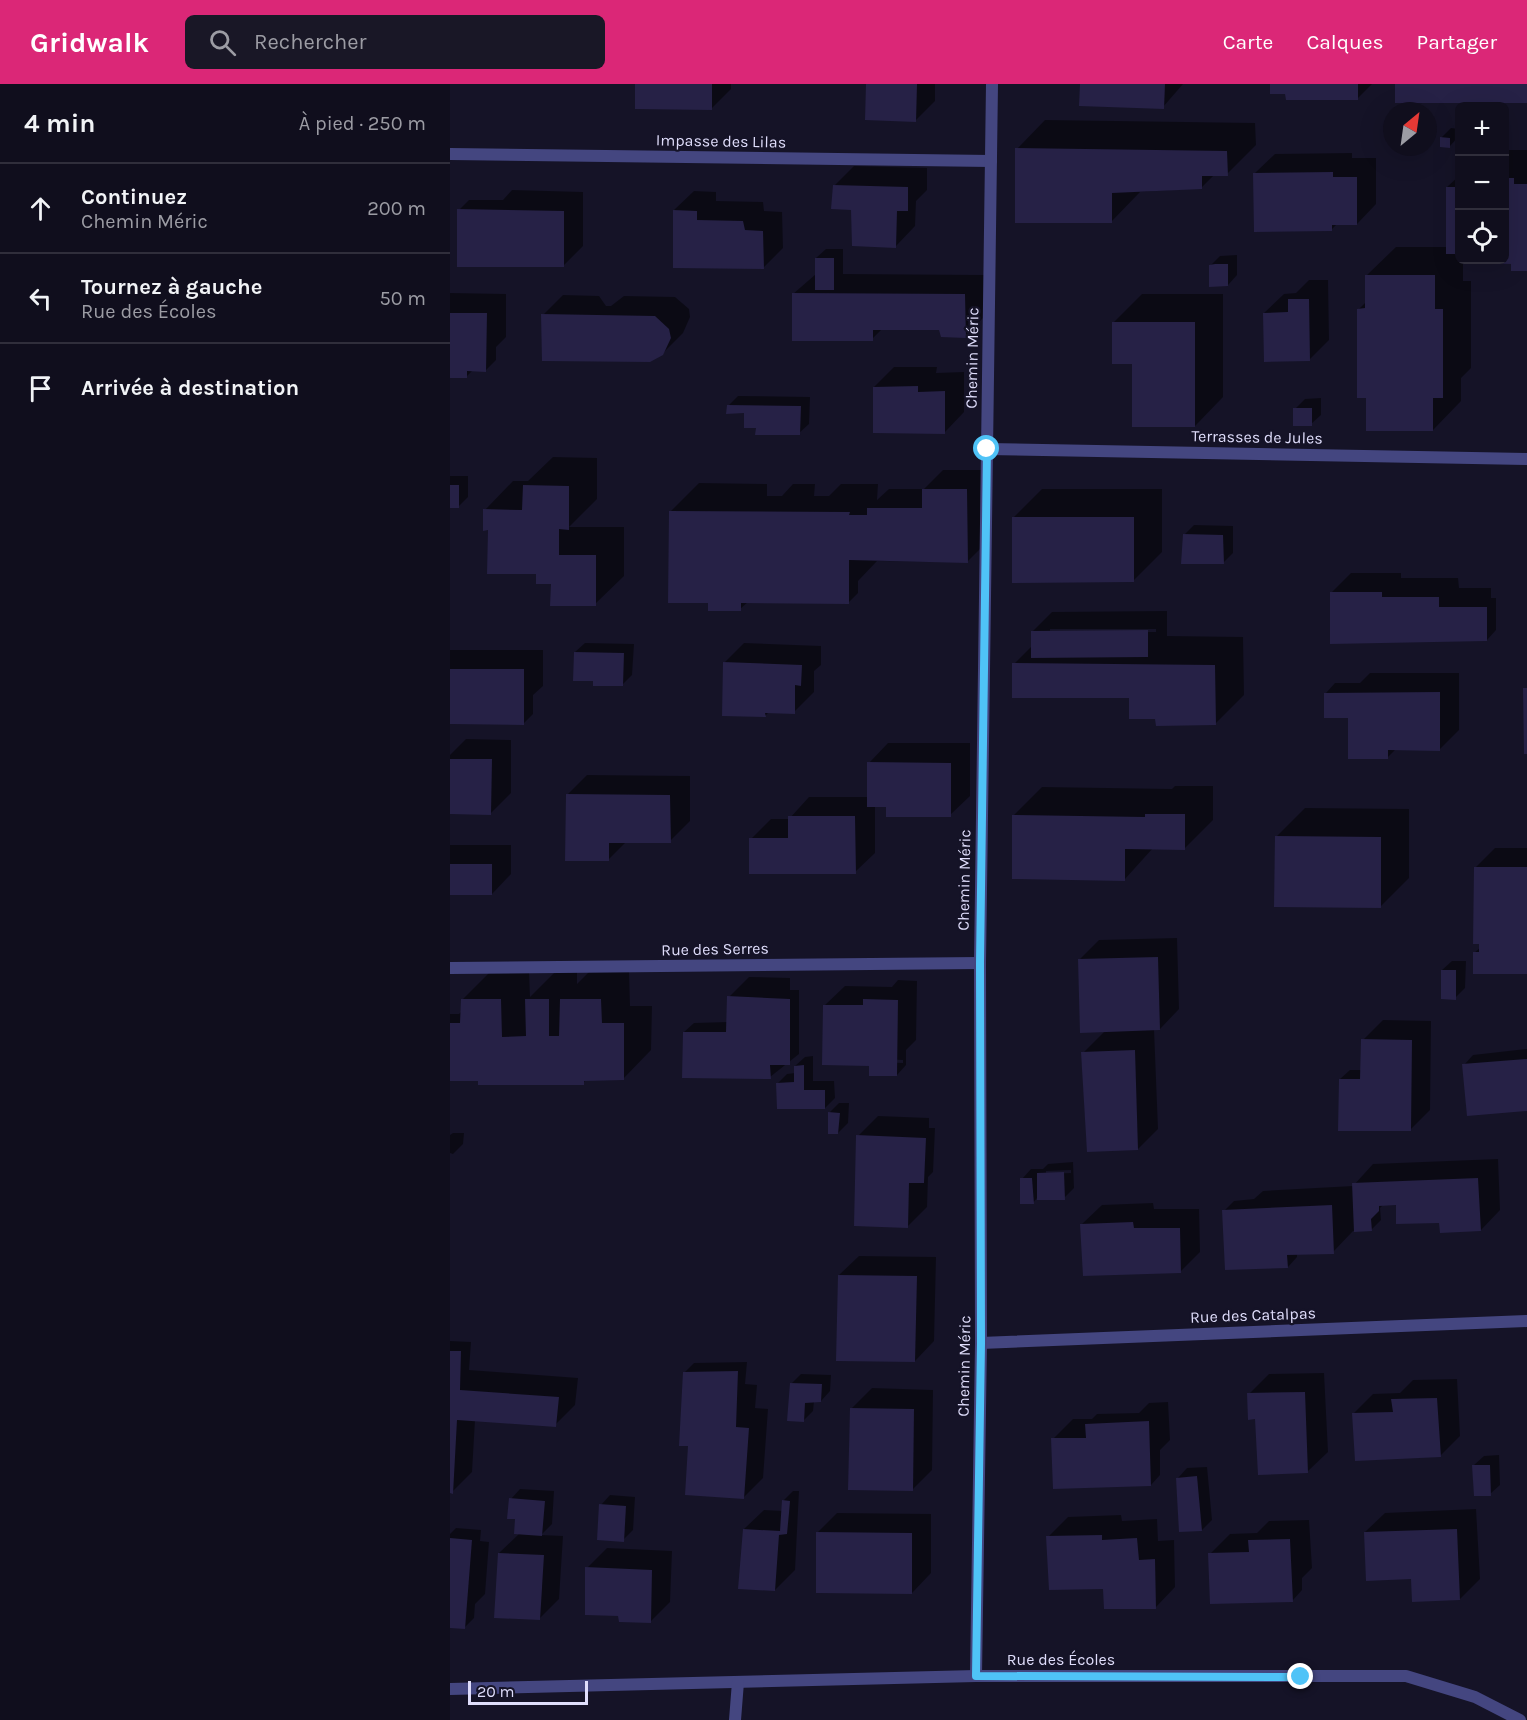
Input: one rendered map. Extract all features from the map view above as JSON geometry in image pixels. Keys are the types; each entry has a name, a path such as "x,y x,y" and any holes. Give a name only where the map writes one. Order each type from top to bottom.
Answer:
{"street":[{"name":"Chemin Méric","path":"976,1676 981,1343 980,963 992,84"},
{"name":"Impasse des Lilas","path":"450,154 991,161"},
{"name":"Terrasses de Jules","path":"987,449 1527,459"},
{"name":"Rue des Serres","path":"450,968 980,963"},
{"name":"Rue des Catalpas","path":"981,1343 1527,1321"},
{"name":"Rue des Écoles","path":"450,1689 976,1676 1406,1676 1475,1697 1520,1720"},
{"path":"735,1720 738,1682"}],"building":[{"path":"635,84 712,84 712,110 635,109"},
{"path":"866,84 917,84 916,122 865,120"},
{"path":"1080,84 1165,84 1164,109 1079,106"},
{"path":"1270,84 1358,84 1358,100 1286,100 1285,94 1270,94"},
{"path":"1395,84 1527,84 1527,103 1395,102"},
{"path":"1440,137 1450,138 1450,148 1440,147"},
{"path":"1015,148 1227,151 1228,176 1202,176 1202,189 1112,193 1112,223 1015,223"},
{"path":"1333,172 1333,177 1357,177 1357,225 1332,225 1332,231 1254,232 1253,173"},
{"path":"1509,178 1514,178 1514,184 1527,184 1527,271 1511,271 1511,264 1509,264"},
{"path":"833,185 908,187 908,211 897,211 896,248 852,246 851,210 831,209"},
{"path":"1446,187 1455,187 1455,254 1446,254"},
{"path":"457,209 564,211 564,267 457,267"},
{"path":"673,210 697,211 697,220 743,221 745,230 763,231 764,269 673,268"},
{"path":"815,258 834,258 834,290 815,290"},
{"path":"1228,264 1228,286 1209,287 1209,265"},
{"path":"1365,275 1435,275 1435,309 1443,309 1443,398 1433,398 1433,431 1366,431 1366,398 1357,398 1357,309 1365,308"},
{"path":"792,293 965,294 966,338 941,337 939,330 873,330 873,341 792,341"},
{"path":"1288,299 1309,299 1310,361 1264,362 1263,313 1288,312"},
{"path":"450,313 487,313 486,372 467,371 467,378 450,378"},
{"path":"541,314 655,316 669,329 671,338 663,355 650,362 542,361"},
{"path":"1112,322 1195,322 1195,427 1132,427 1132,364 1112,364"},
{"path":"918,386 918,392 945,391 945,434 873,433 873,387"},
{"path":"727,405 801,406 800,435 755,435 756,428 744,428 744,413 726,414"},
{"path":"1293,408 1312,408 1312,426 1293,426"},
{"path":"450,485 459,485 459,508 450,508"},
{"path":"523,485 569,486 569,530 559,529 559,555 596,555 596,606 550,606 551,584 536,584 536,574 487,574 488,530 483,531 483,509 522,510"},
{"path":"922,489 967,489 968,563 849,560 849,604 741,603 741,611 708,611 708,603 668,603 669,511 850,512 849,515 867,515 867,508 922,508"},
{"path":"1012,517 1134,517 1134,582 1012,583"},
{"path":"1183,534 1223,535 1224,564 1181,564"},
{"path":"1330,592 1382,592 1382,597 1439,597 1439,607 1487,607 1487,641 1330,644"},
{"path":"1148,630 1148,657 1031,658 1031,631"},
{"path":"574,652 624,653 623,686 593,686 593,681 573,681"},
{"path":"723,662 802,665 801,686 795,685 795,714 765,713 766,717 722,716"},
{"path":"1012,663 1215,665 1216,725 1156,726 1155,719 1129,719 1129,698 1012,698"},
{"path":"450,669 524,669 524,725 450,724"},
{"path":"1523,688 1527,688 1527,754 1524,754"},
{"path":"1440,692 1440,751 1388,750 1388,759 1348,759 1348,718 1324,718 1324,693"},
{"path":"450,759 492,759 491,815 450,814"},
{"path":"867,762 951,763 951,817 886,817 886,807 867,807"},
{"path":"566,794 670,795 671,843 609,843 609,861 565,861"},
{"path":"1145,814 1185,814 1185,850 1125,849 1125,881 1012,879 1012,815 1145,817"},
{"path":"788,816 855,816 856,874 749,874 749,838 788,838"},
{"path":"1275,836 1381,837 1381,908 1274,907"},
{"path":"450,864 492,864 492,895 450,895"},
{"path":"1474,867 1527,867 1527,974 1473,974 1473,952 1479,952 1479,944 1473,944"},
{"path":"1158,957 1160,1030 1080,1033 1078,959"},
{"path":"1441,970 1456,970 1456,1000 1441,999"},
{"path":"727,996 790,999 790,1065 770,1065 771,1079 682,1078 683,1032 726,1032"},
{"path":"461,999 501,999 502,1037 526,1036 525,999 549,999 549,1036 559,1036 560,999 601,999 602,1023 624,1023 624,1080 584,1081 584,1085 478,1085 478,1081 450,1081 450,1023 460,1023"},
{"path":"863,999 898,1000 897,1076 869,1076 869,1066 822,1065 823,1005 863,1005"},
{"path":"1361,1039 1412,1040 1411,1131 1338,1131 1339,1079 1360,1079"},
{"path":"1135,1050 1138,1150 1087,1152 1081,1052"},
{"path":"1527,1059 1527,1111 1467,1116 1462,1064"},
{"path":"804,1065 804,1090 825,1090 825,1109 777,1109 776,1083 794,1082 794,1066"},
{"path":"828,1112 840,1113 838,1134 828,1134"},
{"path":"856,1135 926,1138 924,1183 909,1183 908,1228 854,1226"},
{"path":"1064,1172 1065,1200 1037,1200 1037,1173"},
{"path":"1020,1178 1032,1178 1034,1204 1020,1204"},
{"path":"1478,1178 1481,1231 1440,1233 1439,1223 1396,1224 1396,1205 1379,1206 1379,1211 1371,1219 1372,1231 1354,1232 1352,1183"},
{"path":"1332,1205 1334,1254 1287,1255 1288,1268 1225,1270 1222,1210"},
{"path":"1133,1222 1134,1228 1180,1228 1181,1273 1083,1276 1080,1224"},
{"path":"838,1275 917,1276 915,1362 836,1361"},
{"path":"450,1351 461,1351 460,1390 559,1397 556,1427 457,1420 453,1494 450,1493"},
{"path":"738,1371 736,1427 749,1428 744,1499 685,1495 688,1446 679,1446 683,1372"},
{"path":"790,1383 822,1384 821,1402 805,1403 804,1422 787,1421"},
{"path":"1305,1392 1308,1473 1258,1475 1255,1419 1248,1420 1247,1393"},
{"path":"1437,1398 1441,1457 1355,1461 1352,1413 1393,1412 1391,1399"},
{"path":"850,1408 914,1409 913,1491 848,1490"},
{"path":"1149,1421 1151,1486 1053,1489 1051,1438 1086,1438 1085,1424"},
{"path":"1472,1465 1490,1465 1491,1496 1474,1496"},
{"path":"1197,1476 1202,1531 1179,1532 1176,1478"},
{"path":"509,1498 545,1501 542,1536 514,1534 515,1519 507,1519"},
{"path":"782,1500 790,1501 787,1534 779,1535 775,1591 738,1589 743,1529 780,1531"},
{"path":"599,1504 626,1506 624,1542 597,1540"},
{"path":"1457,1529 1460,1600 1412,1602 1411,1579 1366,1581 1364,1532"},
{"path":"816,1532 912,1533 912,1594 816,1593"},
{"path":"1102,1535 1102,1540 1137,1538 1139,1560 1155,1559 1156,1609 1104,1609 1103,1589 1049,1590 1046,1536"},
{"path":"450,1538 472,1540 465,1629 450,1628"},
{"path":"1290,1539 1293,1602 1210,1604 1208,1553 1249,1552 1248,1540"},
{"path":"498,1553 544,1555 540,1620 494,1618"},
{"path":"585,1567 652,1570 651,1623 619,1622 618,1616 585,1615"}],"route":[{"path":"987,449 980,963 981,1343 976,1676 1301,1677"}]}
